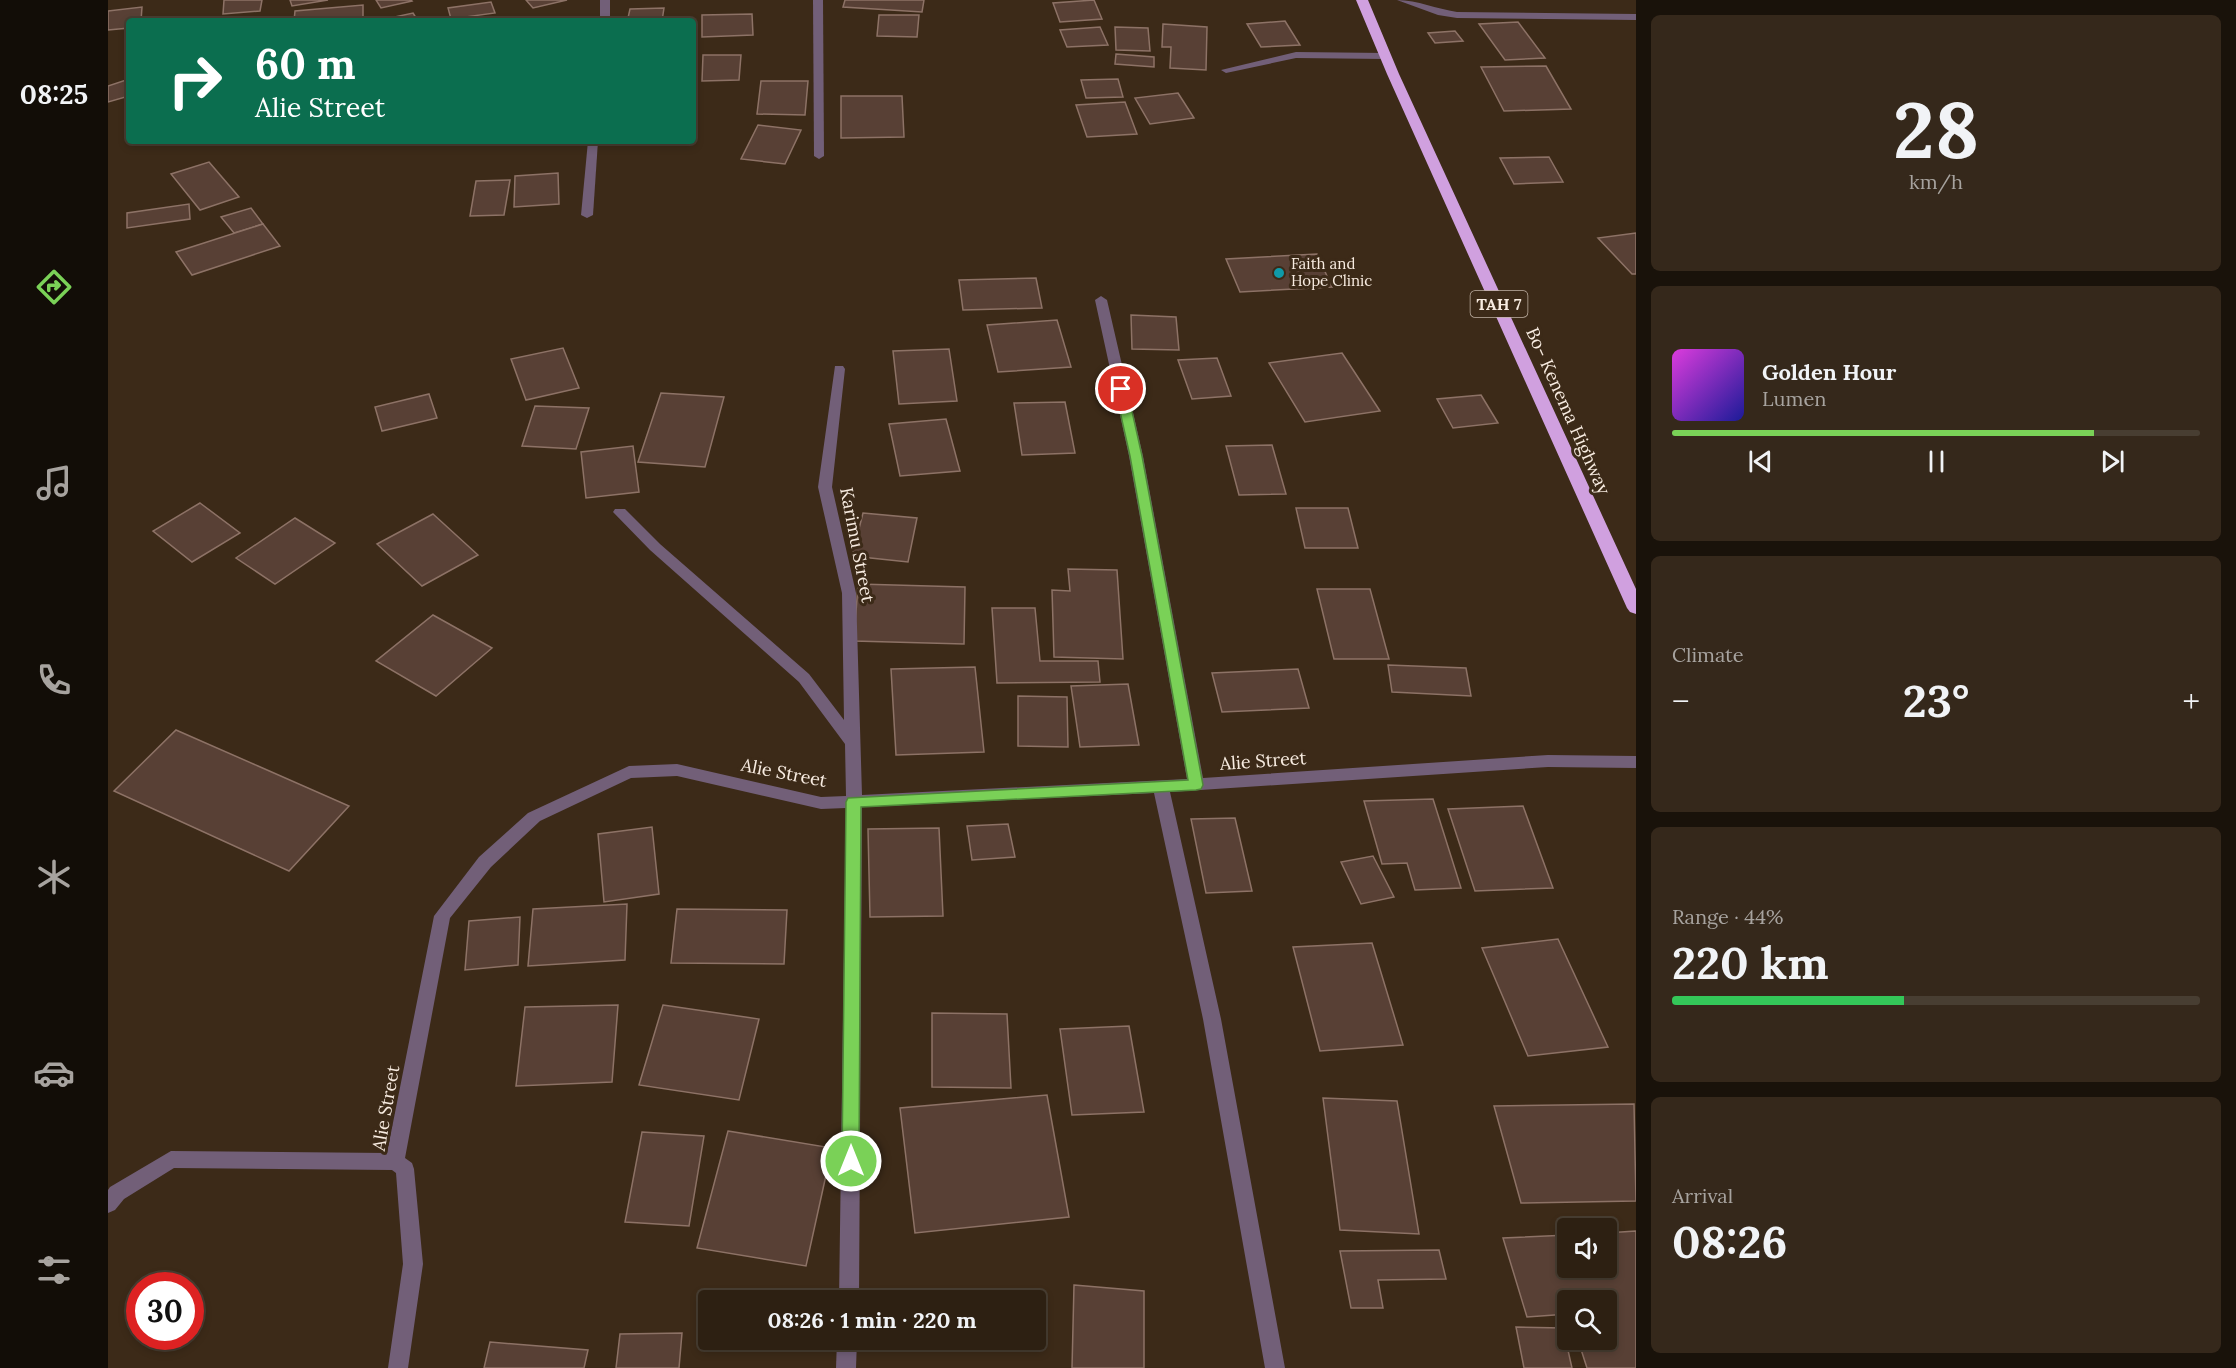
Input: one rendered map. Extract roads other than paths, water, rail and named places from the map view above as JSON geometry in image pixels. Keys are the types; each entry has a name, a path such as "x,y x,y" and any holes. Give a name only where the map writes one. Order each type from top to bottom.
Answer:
{"highway":[{"name":"Bo- Kenema Highway","path":"1362,0 1385,56 1636,608"}],"street":[{"path":"605,0 605,18"},
{"path":"818,0 819,156"},
{"path":"1402,0 1441,13 1457,15 1636,17"},
{"path":"1226,70 1296,55 1385,56"},
{"path":"587,215 593,144"},
{"path":"1101,300 1136,456 1196,785"},
{"name":"Karimu Street","path":"838,369 825,487 849,593 854,802 849,1290"},
{"path":"620,512 655,547 804,678 853,743"},
{"name":"Alie Street","path":"398,1368 413,1264 405,1169 395,1162 442,916 485,862 534,817 629,772 677,770 821,802 854,802 1196,785 1548,761 1636,762"},
{"path":"1161,787 1212,1019 1275,1368"},
{"path":"108,1204 117,1193 171,1159 395,1162"},
{"path":"846,1368 847,1350"}],"place":[{"name":"Faith and Hope Clinic","path":"1279,273"}]}
